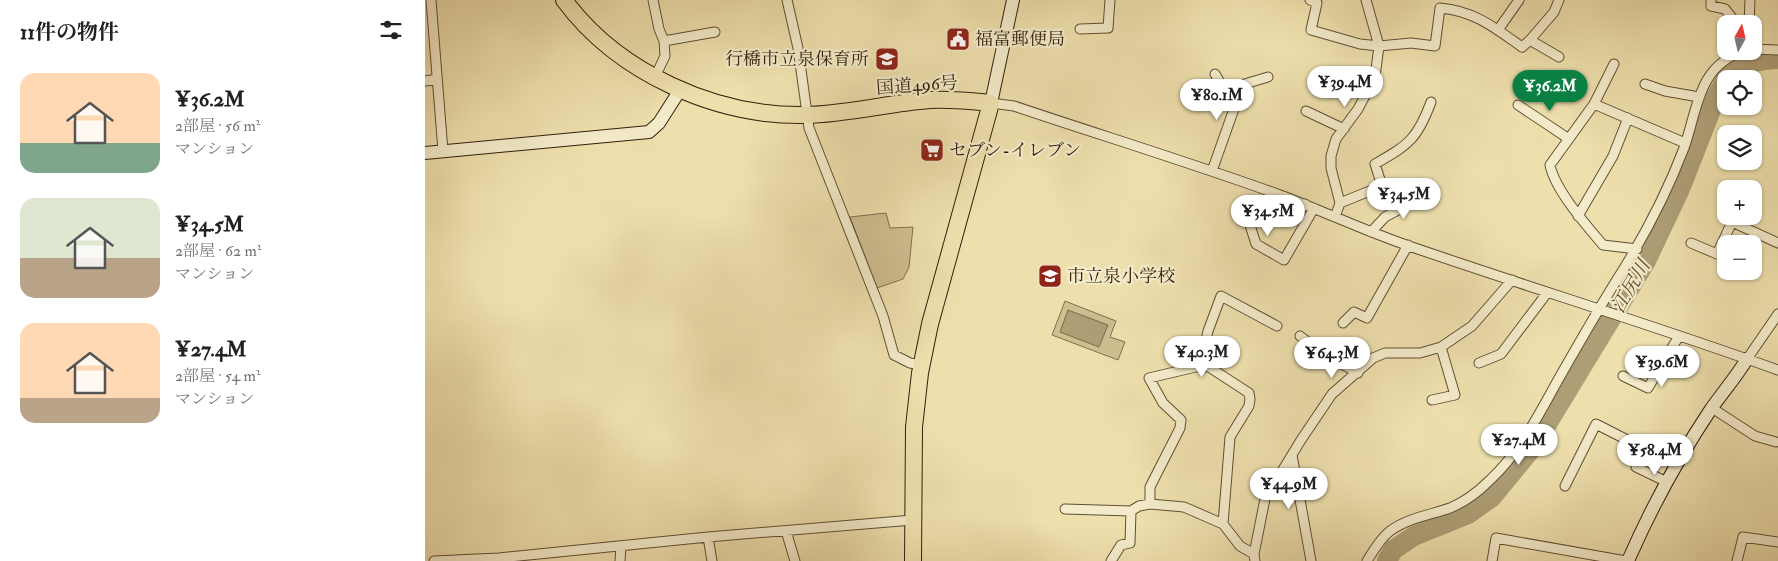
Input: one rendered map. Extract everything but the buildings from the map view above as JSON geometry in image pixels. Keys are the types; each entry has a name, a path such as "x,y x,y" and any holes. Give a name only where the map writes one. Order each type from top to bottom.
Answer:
{"highway":[{"name":"国道496号","path":"564,0 597,35 627,59 655,77 680,90 737,108 807,115 929,100 991,103"},
{"path":"913,561 914,427 922,365 930,324 991,103"}],"street":[{"path":"431,0 428,14 437,79 443,151"},
{"path":"653,0 659,29 664,41 665,56 655,77"},
{"path":"787,0 798,48 809,128 883,316 894,356 910,363 922,365"},
{"path":"1013,0 991,103 1014,106 1212,171 1305,204 1371,232 1778,370"},
{"path":"1080,29 1108,28 1110,0"},
{"path":"1309,0 1317,3 1311,30 1361,44 1379,46 1411,43 1435,46 1440,8 1458,9 1472,14 1522,47 1531,40 1554,12 1559,0"},
{"path":"1335,217 1340,203 1331,168 1331,156 1336,139 1358,109 1375,77 1379,46 1366,0"},
{"path":"1498,30 1519,0"},
{"path":"1711,0 1711,6 1725,9 1730,15"},
{"path":"1748,15 1750,0"},
{"path":"664,41 715,32"},
{"path":"1531,40 1559,57"},
{"path":"1763,49 1778,50"},
{"path":"1367,561 1389,532 1408,521 1452,507 1468,498 1503,467 1526,438 1598,308 1637,248 1661,202 1685,144 1699,97 1706,81 1724,60"},
{"path":"1614,64 1594,104 1550,165 1552,174 1578,216 1603,245 1637,248"},
{"path":"1212,171 1235,106 1235,98 1221,84 1215,74"},
{"path":"1228,89 1268,77"},
{"path":"425,81 437,79"},
{"path":"1645,84 1665,91 1699,97"},
{"path":"425,153 649,132 659,123 680,90"},
{"path":"1340,203 1382,186 1375,164 1399,150 1414,138 1425,120 1431,102"},
{"path":"1594,104 1685,144"},
{"path":"1519,105 1569,139"},
{"path":"1306,111 1344,129"},
{"path":"1578,216 1613,156 1628,118"},
{"path":"1371,232 1385,217 1426,195"},
{"path":"1305,204 1293,218 1249,222 1256,244 1285,260 1314,208"},
{"path":"1691,243 1717,254 1732,222 1778,243"},
{"path":"1343,323 1355,312 1367,318 1408,245"},
{"path":"1254,558 1265,499 1332,394 1373,358 1385,353 1420,353 1441,347 1472,326 1512,280"},
{"path":"1479,362 1501,354 1547,293"},
{"path":"1200,366 1208,331 1221,296 1277,326"},
{"path":"1492,561 1496,538 1627,561 1643,526 1682,455 1712,408 1735,379 1778,314"},
{"path":"1300,336 1322,353 1357,373"},
{"path":"1623,376 1648,388 1679,336"},
{"path":"1432,400 1455,395 1441,347"},
{"path":"1150,504 1150,487 1180,428 1181,420 1163,403 1149,378 1200,366 1209,367 1249,393 1250,399 1249,406 1230,437 1223,524"},
{"path":"1712,408 1755,436 1776,442"},
{"path":"1565,486 1596,424 1645,449 1636,467 1667,482"},
{"path":"1292,455 1311,561"},
{"path":"1065,509 1131,511 1139,506 1150,504 1184,507 1223,524 1240,546 1254,558"},
{"path":"1111,561 1121,545 1130,543 1131,511"},
{"path":"435,561 499,558 708,537 913,520"},
{"path":"786,531 795,561"},
{"path":"708,537 712,561"},
{"path":"1737,561 1743,537 1778,542"},
{"path":"620,561 621,546"}],"shaded area":[{"path":"886,213 890,228 913,227 909,267 903,279 877,288 850,217"},
{"path":"1065,301 1116,321 1110,337 1125,342 1118,360 1052,335"},
{"path":"1068,310 1108,325 1099,347 1060,332"}],"waterway":[{"name":"江尻川","path":"1737,70 1750,63 1778,59"},
{"name":"江尻川","path":"1387,561 1393,550 1414,536 1468,514 1492,497 1533,447 1646,261 1680,189 1717,95"}],"place":[{"name":"福富郵便局","path":"958,39"},
{"name":"行橋市立泉保育所","path":"887,59"},
{"name":"セブン-イレブン","path":"932,150"},
{"name":"市立泉小学校","path":"1050,276"}]}
